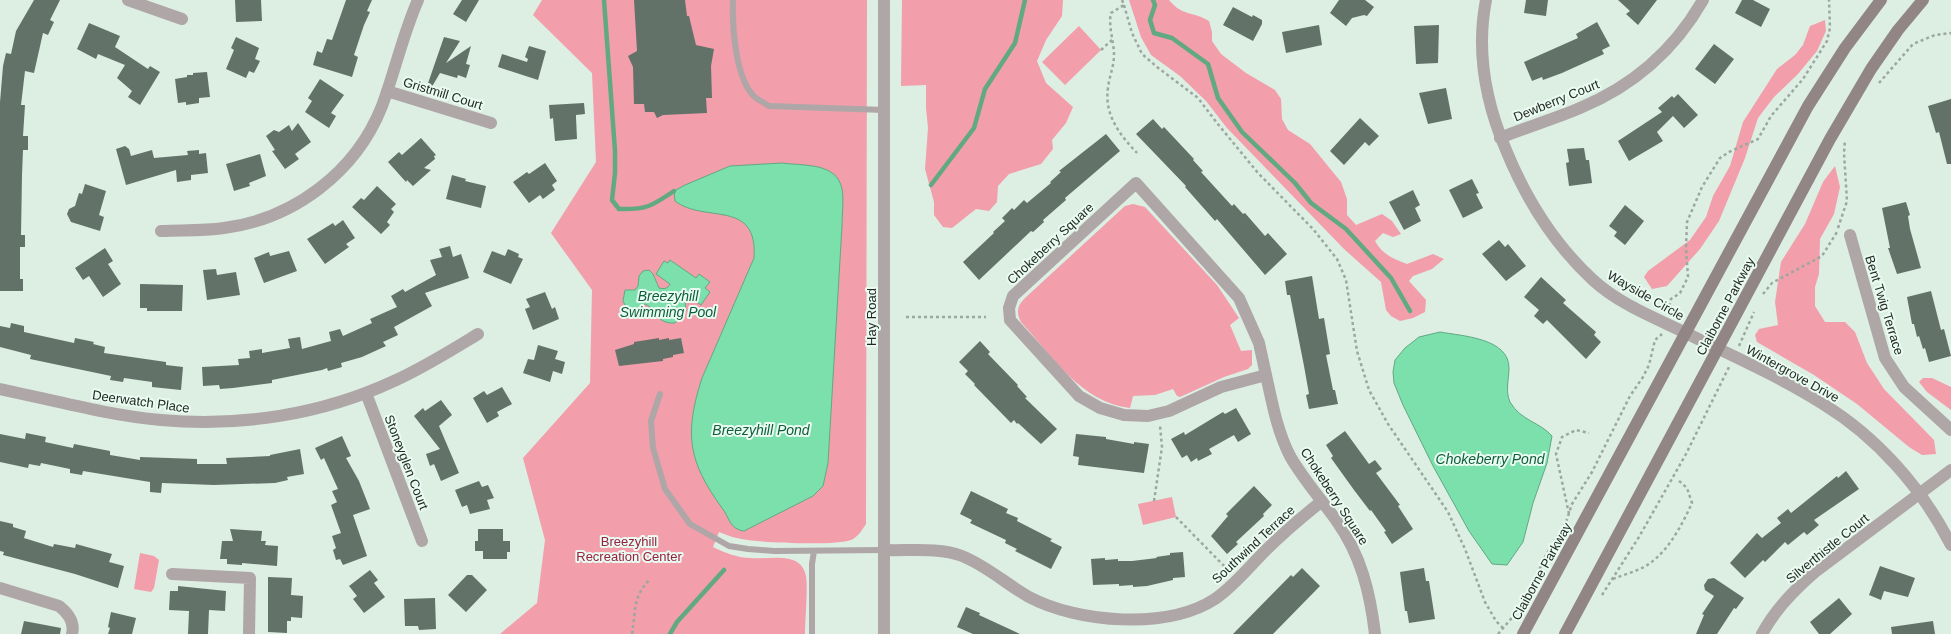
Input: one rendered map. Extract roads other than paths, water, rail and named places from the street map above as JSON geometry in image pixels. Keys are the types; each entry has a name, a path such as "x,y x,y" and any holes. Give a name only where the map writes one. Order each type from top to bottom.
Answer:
{"main road":[{"name":"Claiborne Parkway","path":"1523,634 1808,106 1845,48 1881,0"},
{"name":"Claiborne Parkway","path":"1565,634 1830,139 1871,69 1898,30 1923,0"}],"street":[{"path":"128,0 182,19"},
{"path":"161,231 225,228 256,222 302,201 332,178 358,149 375,121 387,91 418,0"},
{"name":"Hay Road","path":"884,0 884,634"},
{"name":"Wayside Circle","path":"1486,0 1482,17 1482,63 1489,101 1500,138 1518,179 1542,221 1560,244 1588,275 1617,298 1686,333"},
{"name":"Dewberry Court","path":"1500,138 1581,108 1618,89 1651,65 1681,34 1703,0"},
{"name":"Gristmill Court","path":"387,91 491,123"},
{"name":"Chokeberry Square","path":"1266,375 1221,387 1162,412 1136,416 1112,412 1100,408 1079,396 1010,320 1009,308 1013,296 1136,183 1239,298 1259,343 1283,439 1290,456 1350,542 1360,562 1368,584 1375,634"},
{"name":"Bent Twig Terrace","path":"1850,235 1885,358 1904,387 1951,430"},
{"name":"Wintergrove Drive","path":"1686,333 1794,387 1825,405 1854,426 1882,450 1919,494 1951,545"},
{"name":"Deerwatch Place","path":"0,390 127,416 191,422 235,421 279,416 324,406 366,393 419,369 478,334"},
{"name":"Stoneyglen Court","path":"366,393 422,541"},
{"name":"Silverthistle Court","path":"1762,634 1780,607 1796,588 1815,572 1951,470"},
{"name":"Southwind Terrace","path":"884,550 944,551 961,556 984,567 1010,586 1030,597 1066,612 1114,619 1158,618 1179,614 1200,607 1215,599 1228,589 1286,530 1322,501"},
{"path":"172,574 250,578 249,634"},
{"path":"0,588 59,606 66,611 71,619 72,634"}],"lane":[{"path":"733,0 734,42 747,86 756,98 769,106 885,110"},
{"path":"660,394 652,421 653,448 665,489 690,524 729,546 774,551 884,550"},
{"path":"812,634 812,564 814,551"}],"water":[{"name":"Breezyhill Pond","path":"782,163 809,165 826,170 839,180 842,189 842,226 828,463 823,486 813,496 744,531 735,528 730,522 702,476 692,446 691,431 696,398 702,378 754,258 753,239 748,227 739,220 687,208 675,201 674,191 730,166"},
{"name":"Breezyhill Swimming Pool","path":"670,260 696,278 699,274 710,282 705,288 710,292 701,305 682,292 681,294 685,301 686,311 675,323 669,323 660,319 653,310 645,304 638,312 626,307 623,301 625,290 635,290 638,286 639,276 643,271 649,270 653,274 659,288 668,287 670,284 656,274 664,261 668,263"},
{"name":"Chokeberry Pond","path":"1440,332 1483,340 1493,344 1501,350 1507,358 1509,368 1507,389 1510,402 1520,413 1542,427 1552,436 1547,463 1533,503 1523,542 1507,565 1492,564 1469,531 1433,466 1403,405 1394,383 1393,372 1395,360 1405,348 1419,337"}],"waterway":[{"path":"604,0 615,151 615,173 612,200 619,209 636,209 654,204 674,191"},
{"path":"931,185 974,128 985,89 1015,43 1025,0"},
{"path":"1153,0 1155,5 1150,20 1154,33 1172,38 1208,64 1218,98 1242,132 1295,183 1311,203 1346,229 1391,278 1410,311"},
{"path":"670,634 677,622 724,570"}],"park label":[{"name":"Breezyhill Recreation Center","path":"629,548"}]}
